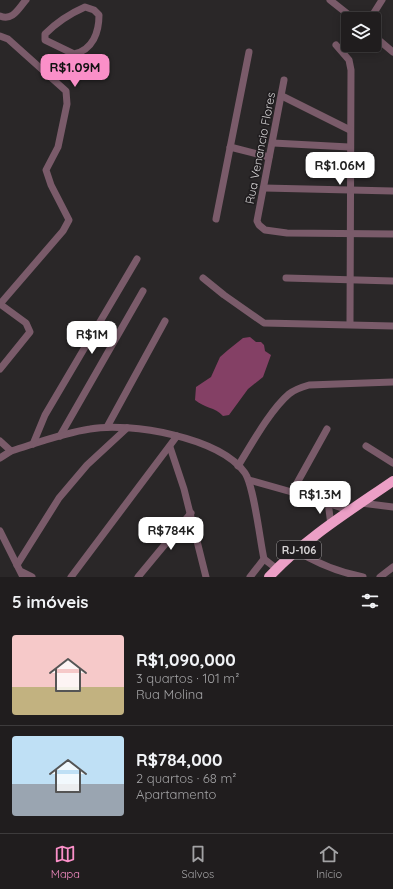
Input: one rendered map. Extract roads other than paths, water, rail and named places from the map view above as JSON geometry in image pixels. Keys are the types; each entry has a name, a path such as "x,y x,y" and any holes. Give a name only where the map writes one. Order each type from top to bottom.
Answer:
{"highway":[{"name":"RJ-106","path":"269,577 297,551 331,524 392,481"}],"street":[{"path":"0,16 6,18 12,16 26,0"},
{"path":"330,0 345,12"},
{"path":"374,12 382,0"},
{"path":"86,4 99,15 94,40 88,47 74,54 45,40 45,34 53,26 65,16 86,4"},
{"path":"0,36 8,39 64,89 68,95 58,147 46,170 51,185 68,217 69,222 0,304 26,323 29,326 30,332 0,369"},
{"path":"381,42 393,52"},
{"path":"336,45 349,60 351,70 349,147 351,280 350,324"},
{"path":"216,219 249,52"},
{"name":"Rua Venancio Flores","path":"284,80 257,221 265,230 287,234 350,234"},
{"path":"282,96 350,130"},
{"path":"273,143 349,147"},
{"path":"230,147 269,157"},
{"path":"264,188 393,191"},
{"path":"350,234 393,234"},
{"path":"33,444 45,415 137,259"},
{"path":"202,278 264,323 393,326"},
{"path":"286,278 393,281"},
{"path":"60,436 143,291"},
{"path":"107,427 165,321"},
{"path":"238,466 278,406 289,394 298,389 309,385 393,382"},
{"path":"0,458 11,451 90,428 107,427 147,430 195,441 218,451 238,466 248,480 264,559 277,569"},
{"path":"17,565 59,498 87,465 127,428"},
{"path":"292,492 327,429"},
{"path":"71,577 170,447 176,436"},
{"path":"0,441 11,451"},
{"path":"366,446 393,463"},
{"path":"170,447 191,513 206,577"},
{"path":"248,480 328,502 351,510"},
{"path":"328,502 331,524"},
{"path":"361,502 393,506"},
{"path":"138,577 191,513"},
{"path":"0,531 23,575 32,577"},
{"path":"297,551 336,574 363,577"},
{"path":"250,577 264,559"},
{"path":"380,577 393,567"}]}
